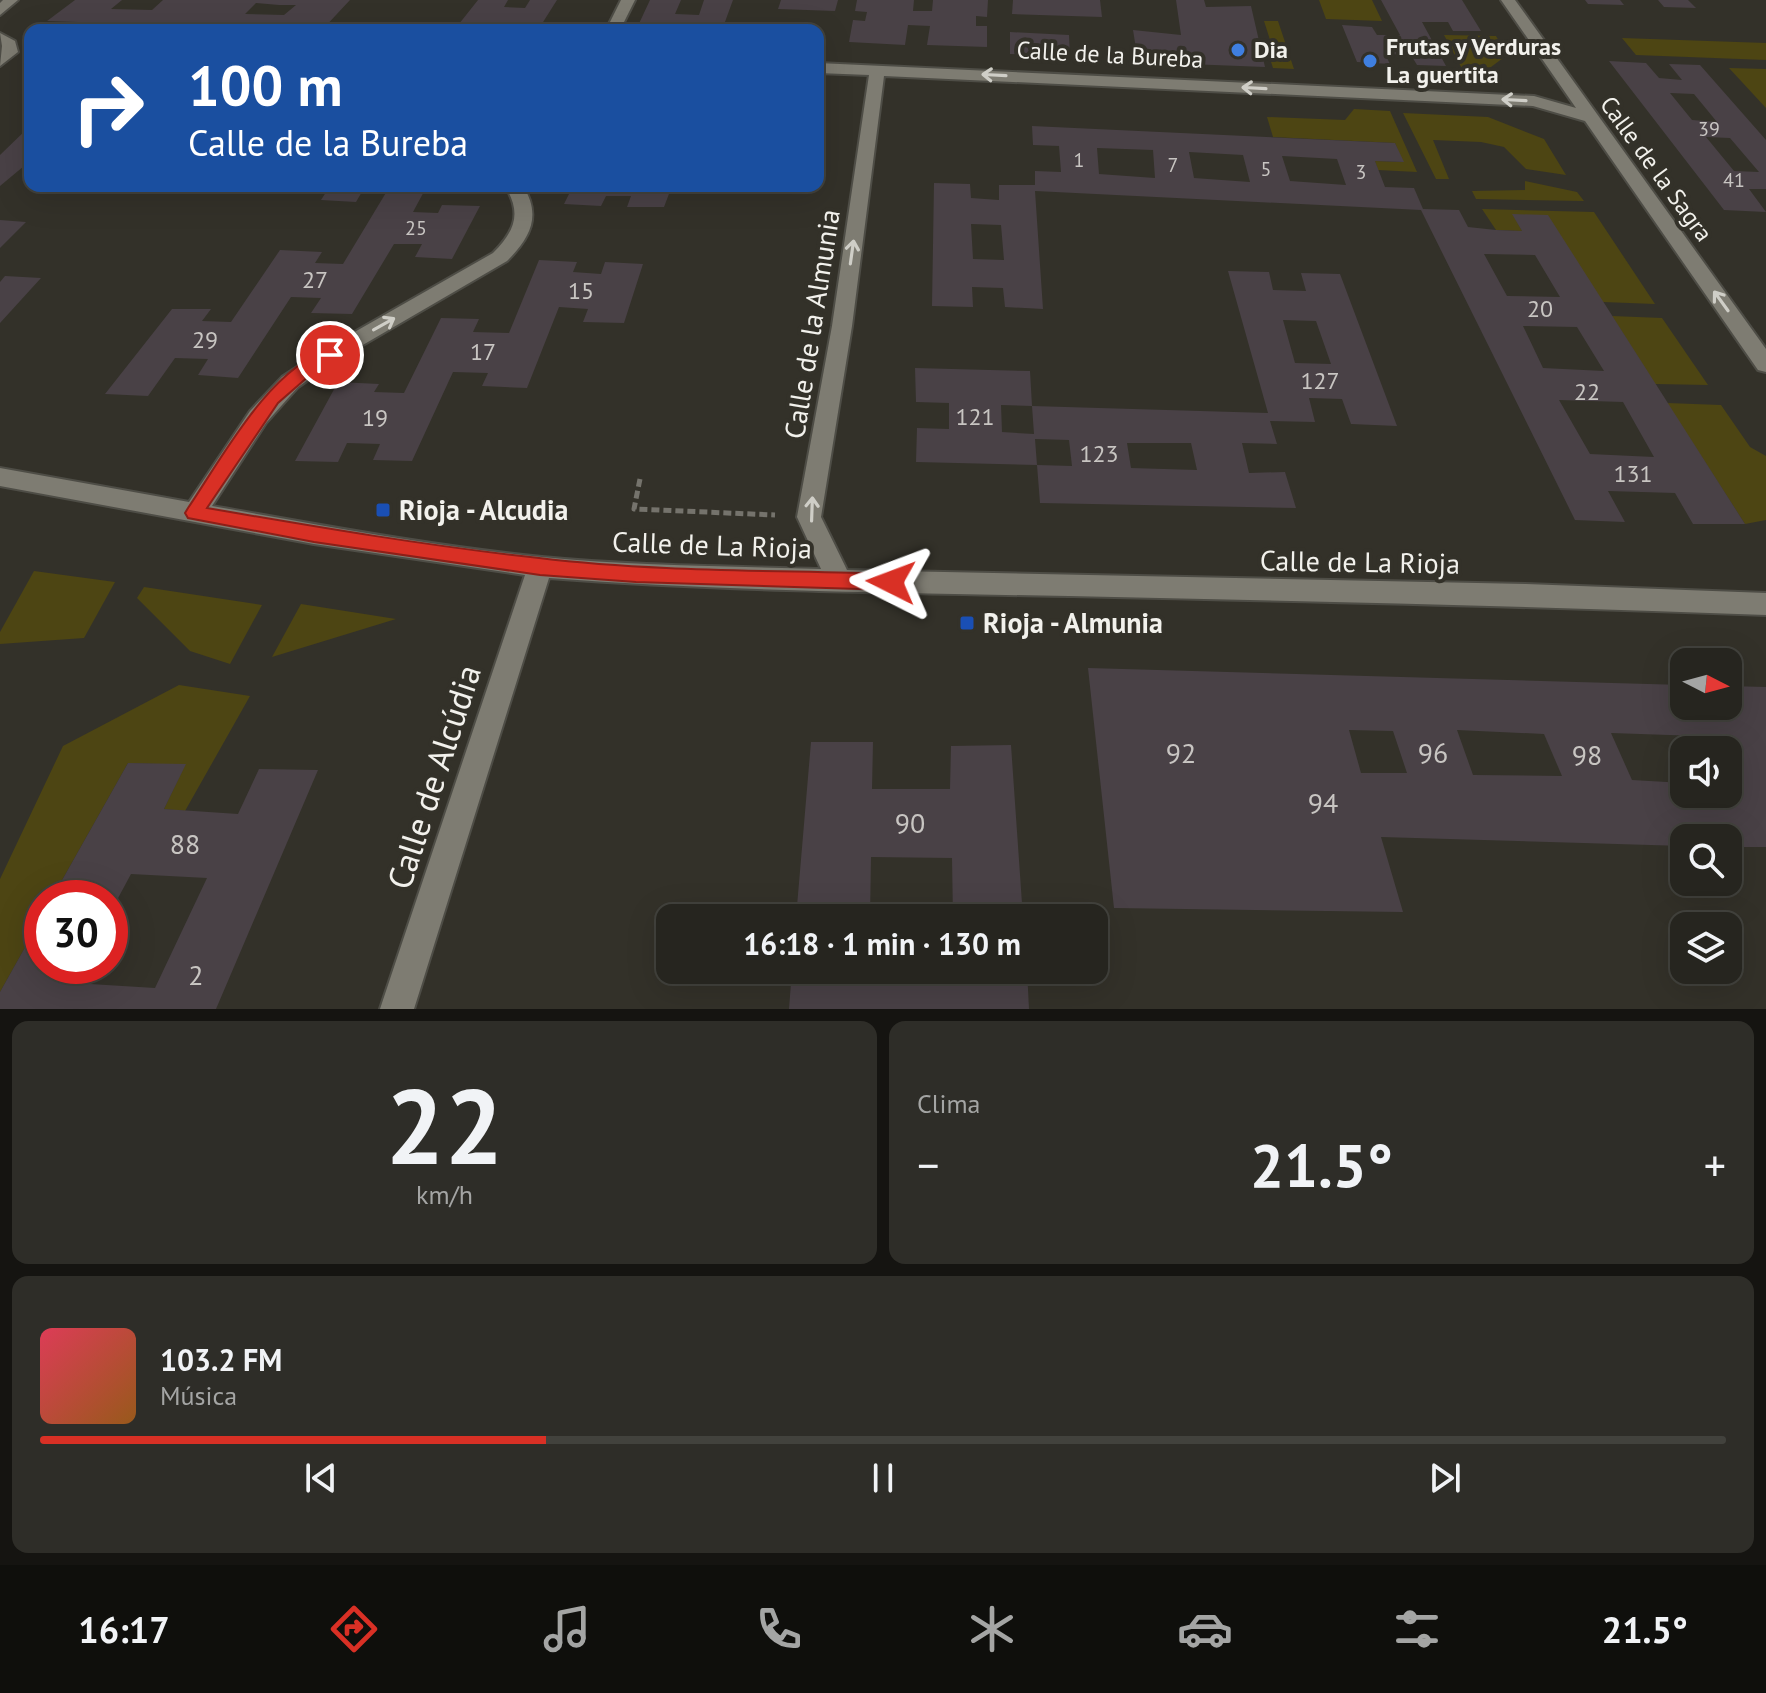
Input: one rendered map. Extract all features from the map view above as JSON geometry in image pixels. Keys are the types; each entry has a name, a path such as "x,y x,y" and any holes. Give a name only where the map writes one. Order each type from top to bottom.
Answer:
{"street":[{"path":"0,11 11,0"},
{"path":"616,24 628,0"},
{"name":"Calle de la Sagra","path":"1508,0 1766,365"},
{"path":"0,37 10,44 5,56"},
{"name":"Calle de la Bureba","path":"824,68 1534,101 1589,117"},
{"name":"Calle de la Almunia","path":"809,517 842,326 877,70"},
{"path":"194,513 258,417 290,382 355,340 500,257 516,242 527,218 526,208 517,192"},
{"name":"Calle de La Rioja","path":"0,477 314,534 540,567 636,574 1766,604"},
{"path":"809,517 839,580"},
{"name":"Calle de Alcúdia","path":"397,1009 540,567"}],"path":[{"path":"640,479 634,509 809,517"}],"shaded area":[{"path":"1319,0 1372,0 1382,21 1326,19"},
{"path":"1264,21 1278,21 1294,69 1273,68 1265,43 1271,43"},
{"path":"1444,35 1496,36 1507,55 1483,73 1467,78"},
{"path":"1622,38 1766,43 1766,60 1636,55"},
{"path":"1729,68 1766,69 1766,108"},
{"path":"1354,109 1390,111 1417,172 1378,170 1375,161 1403,162 1395,143 1273,137 1267,117 1345,120"},
{"path":"1403,113 1488,117 1544,139 1566,175 1526,169 1504,147 1481,142 1433,140 1449,179 1436,179"},
{"path":"1525,181 1577,192 1584,201 1476,199 1472,191 1525,190"},
{"path":"1482,209 1594,212 1655,304 1603,302 1513,214 1522,231 1496,230"},
{"path":"1612,316 1662,318 1708,385 1655,384"},
{"path":"1667,403 1721,405 1750,447 1766,456 1766,520 1745,524"},
{"path":"34,571 115,582 84,638 0,644 0,632"},
{"path":"144,587 262,605 230,664 190,651 137,598"},
{"path":"301,604 396,619 272,657"},
{"path":"179,685 250,696 185,811 164,809 185,765 128,763 62,880 24,880 24,949 0,992 0,879 63,746"}],"building":[{"path":"75,0 122,0 111,9 152,10 163,0 350,0 328,24 47,21","holes":["256,3 296,5 284,15 245,14"]},
{"path":"478,0 508,0 504,7 525,8 530,0 557,0 542,24 459,24"},
{"path":"650,0 681,0 675,14 699,15 704,0 733,0 724,24 639,24"},
{"path":"781,0 838,0 835,11 778,9"},
{"path":"857,0 914,0 913,11 932,11 933,0 988,0 987,17 976,16 976,26 987,26 987,47 927,45 930,26 908,25 905,45 849,42 853,20 865,21 867,12 855,11"},
{"path":"1013,0 1100,0 1102,17 1012,14"},
{"path":"1176,0 1204,0 1206,7 1251,6 1265,67 1188,64 1186,57 1170,56 1171,63 1138,61 1133,30 1181,35"},
{"path":"1381,0 1462,0 1481,31 1453,31 1448,22 1422,22 1446,66 1417,65 1411,55 1385,54 1390,64 1357,62 1342,25 1372,27 1377,35 1400,35"},
{"path":"1585,0 1620,0 1624,5 1588,4"},
{"path":"1658,0 1688,0 1696,8 1664,7"},
{"path":"1010,32 1069,35 1070,56 1010,54"},
{"path":"1609,61 1646,63 1659,78 1682,80 1669,64 1700,65 1766,140 1766,189 1749,189 1766,212 1724,210","holes":["1670,93 1694,94 1717,122 1692,120","1706,137 1730,138 1759,172 1734,171"]},
{"path":"1032,126 1395,143 1404,162 1375,161 1385,187 1414,188 1423,209 1459,210 1468,227 1496,230 1522,231 1512,214 1548,215 1745,524 1693,524 1675,493 1608,491 1625,522 1575,520 1421,210 1035,191 1043,309 1005,307 1003,288 972,287 973,307 932,306 934,183 970,184 971,198 999,200 999,185 1035,185 1035,171 1061,172 1059,146 1033,145","holes":["1097,148 1153,150 1155,178 1099,174","1189,152 1243,155 1250,182 1194,178","1282,156 1337,159 1346,185 1290,181","971,224 1001,225 1004,260 973,259","1484,254 1535,255 1560,297 1507,296","1523,326 1577,327 1604,371 1543,368","1559,400 1623,402 1654,457 1590,454"]},
{"path":"24,132 24,166 0,186 0,155"},
{"path":"326,192 362,192 356,202 321,200"},
{"path":"386,192 424,192 413,212 438,213 442,205 480,206 452,259 415,257 422,244 394,244 352,314 311,313 321,298 291,297 238,378 198,375 208,359 175,358 148,396 105,394 172,309 211,309 202,321 231,322 280,250 322,252 315,263 343,264"},
{"path":"570,192 670,192 664,207 627,207 631,196 606,196 601,206 564,204"},
{"path":"0,220 26,222 0,248"},
{"path":"539,260 577,262 573,272 601,274 605,262 643,264 624,323 583,322 588,309 559,307 527,388 482,386 488,373 453,372 412,461 373,460 380,444 347,443 338,462 295,461 338,382 379,384 374,392 404,393 441,318 479,319 473,332 509,333"},
{"path":"1228,271 1269,272 1273,290 1306,291 1301,273 1340,274 1397,426 1351,424 1342,399 1309,398 1315,422 1270,421 1277,444 1242,443 1249,473 1285,472 1296,508 1040,503 1037,465 916,462 917,428 949,429 949,403 916,402 915,368 1030,371 1032,406 1268,413","holes":["1283,320 1316,321 1331,364 1295,363","1001,405 1032,406 1034,434 1002,432","1035,439 1069,440 1072,466 1037,465","1127,443 1191,443 1197,470 1131,468"]},
{"path":"5,276 41,278 0,323 0,282"},
{"path":"1088,668 1670,685 1670,720 1742,720 1742,686 1766,687 1766,847 1742,847 1742,824 1670,824 1670,846 1381,837 1403,912 1114,908","holes":["1349,730 1393,731 1407,773 1361,773","1457,730 1544,734 1562,776 1473,775"]},
{"path":"811,742 873,742 872,789 950,789 951,746 1011,745 1022,904 953,904 952,858 871,857 870,904 797,904"},
{"path":"128,763 186,764 164,809 238,814 259,769 318,770 216,1009 0,1009 0,992 24,949 24,984 155,988 207,878 131,874 128,880 62,880"},
{"path":"791,984 1028,984 1029,1009 789,1009"}],"place":[{"name":"Dia","path":"1238,50"},
{"name":"Frutas y Verduras La guertita","path":"1370,61"},
{"name":"Rioja - Alcudia","path":"383,510"},
{"name":"Rioja - Almunia","path":"967,623"}],"route":[{"path":"330,355 272,398 194,513 540,567 636,574 891,582"}]}
